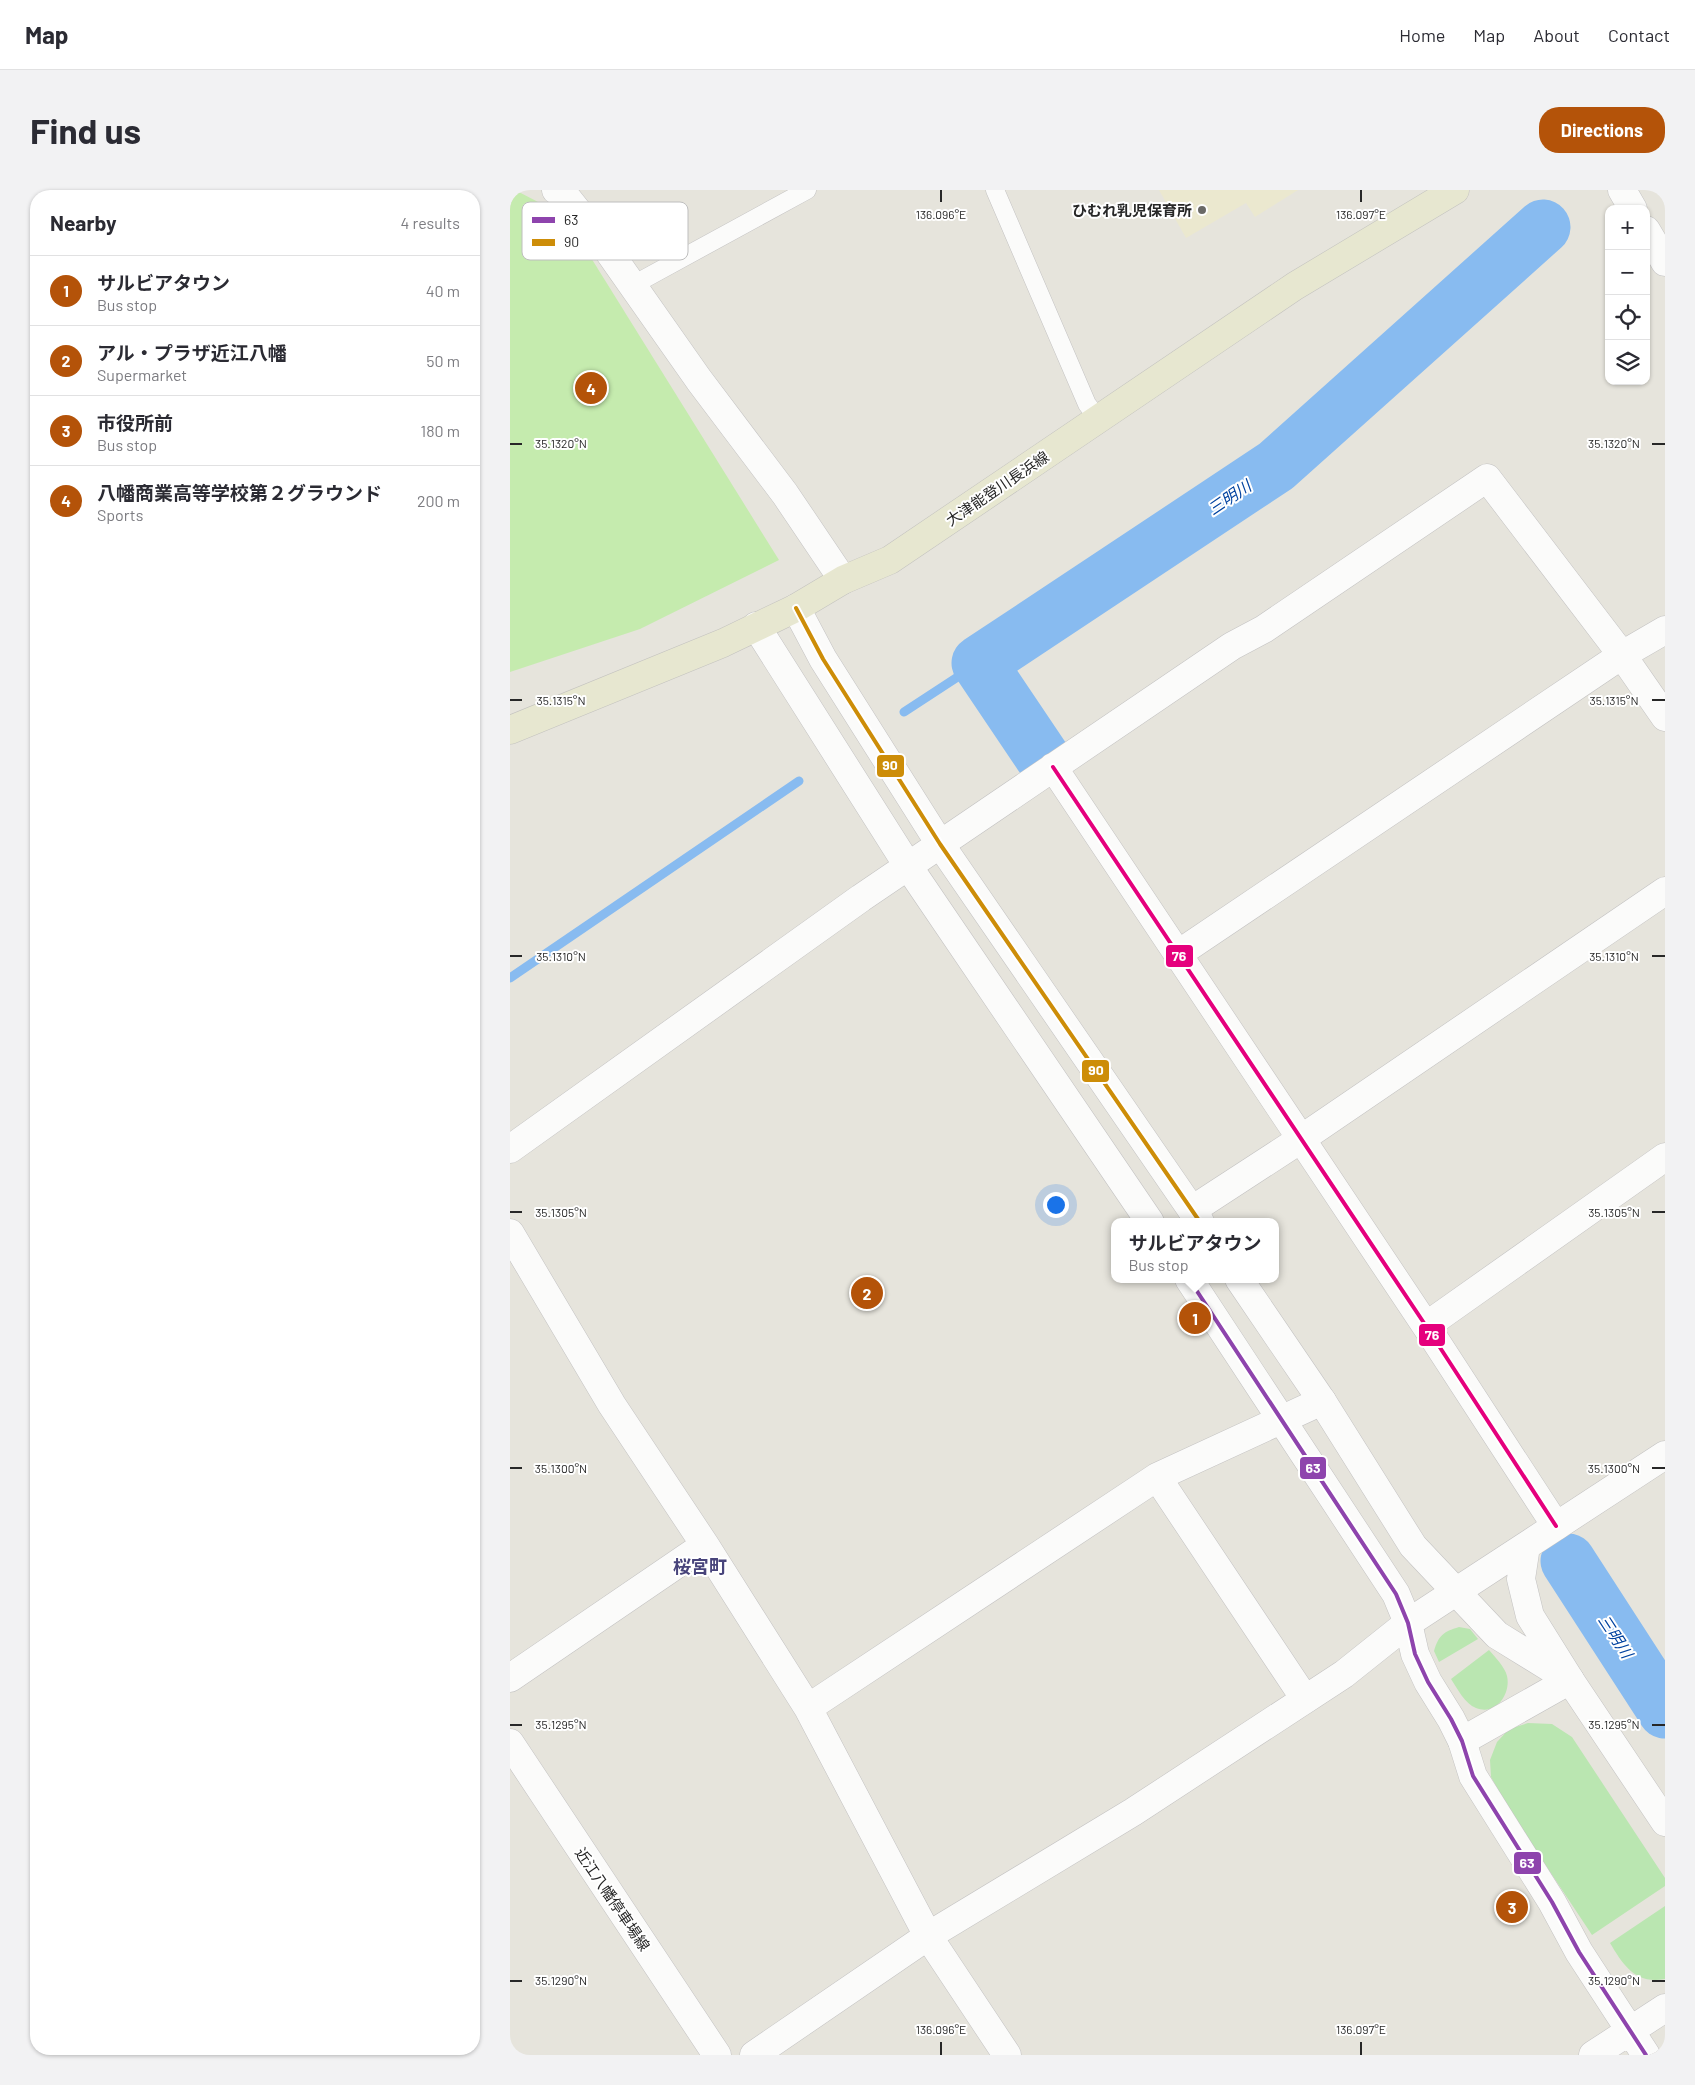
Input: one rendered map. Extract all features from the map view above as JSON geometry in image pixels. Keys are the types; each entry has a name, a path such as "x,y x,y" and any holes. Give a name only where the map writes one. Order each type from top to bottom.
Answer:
{"main road":[{"name":"大津能登川長浜線","path":"510,730 724,643 796,608 843,580 890,560 1295,286 1455,190"}],"street":[{"path":"556,190 570,202"},
{"path":"1622,190 1631,205"},
{"path":"1650,237 1665,262"},
{"path":"614,260 699,380 785,494 843,580"},
{"path":"510,1149 940,844 1232,646 1264,629 1487,478 1622,655 1665,717"},
{"path":"796,608 823,659 940,844 1196,1216 1301,1139 1665,891"},
{"path":"756,626 908,866 1147,1218"},
{"path":"1178,954 1622,655 1665,630"},
{"path":"1053,767 1426,1326 1556,1526"},
{"path":"1426,1326 1665,1157"},
{"path":"510,1232 612,1406 705,1545 808,1708 928,1936 1007,2055"},
{"path":"1192,1283 1396,1594 1408,1623 1418,1661 1428,1682 1452,1720 1462,1742 1473,1776 1552,1902 1579,1952 1646,2055"},
{"path":"1242,1283 1322,1401 1413,1546 1497,1635 1570,1680"},
{"path":"808,1708 1157,1477 1322,1401"},
{"path":"754,2055 928,1936 1133,1812 1344,1674 1408,1623 1665,1455"},
{"path":"1157,1477 1305,1699"},
{"path":"510,1678 705,1545"},
{"path":"1526,1546 1521,1579 1530,1616 1570,1680 1665,1822"},
{"path":"1462,1742 1570,1680"},
{"name":"近江八幡停車場線","path":"510,1743 717,2055"},
{"path":"1593,2055 1665,2008"}],"lane":[{"path":"688,255 807,190"},
{"path":"995,190 1088,404 1099,420"},
{"path":"633,285 679,260"}],"shaded area":[{"name":"ひむれ乳児保育所","path":"1159,190 1298,190 1255,217 1246,203 1186,238"}],"green space":[{"path":"510,190 515,190 538,202 522,202 522,260 592,260 779,560 640,629 510,672"},
{"path":"1459,1627 1470,1629 1478,1639 1439,1662 1434,1651 1438,1641 1445,1633"},
{"path":"1489,1650 1500,1662 1507,1676 1508,1683 1501,1701 1496,1706 1484,1710 1468,1703 1451,1679"},
{"path":"1528,1723 1552,1724 1572,1737 1665,1878 1665,1886 1592,1935 1513,1816 1491,1777 1490,1760 1497,1742 1509,1729"},
{"path":"1665,1906 1665,1979 1646,1979 1638,1976 1625,1966 1610,1943"}],"waterway":[{"name":"三明川","path":"1043,758 979,663 1276,466 1543,227"},
{"path":"904,712 979,663"},
{"path":"510,978 799,781"},
{"name":"三明川","path":"1568,1561 1665,1711"}],"transit line":[{"name":"90","path":"796,608 823,659 940,844 1197,1218"},
{"name":"76","path":"1053,767 1426,1326 1556,1526"},
{"name":"63","path":"1192,1283 1396,1594 1408,1623 1415,1654 1428,1682 1462,1741 1473,1776 1552,1902 1579,1952 1646,2055"}],"place":[{"name":"ひむれ乳児保育所","path":"1202,210"},
{"name":"八幡商業高等学校第２グラウンド","path":"591,388"},
{"name":"アル・プラザ近江八幡","path":"867,1293"},
{"name":"サルビアタウン","path":"1195,1318"},
{"name":"市役所前","path":"1512,1907"}],"district":[{"name":"桜宮町","path":"700,1566"}]}
